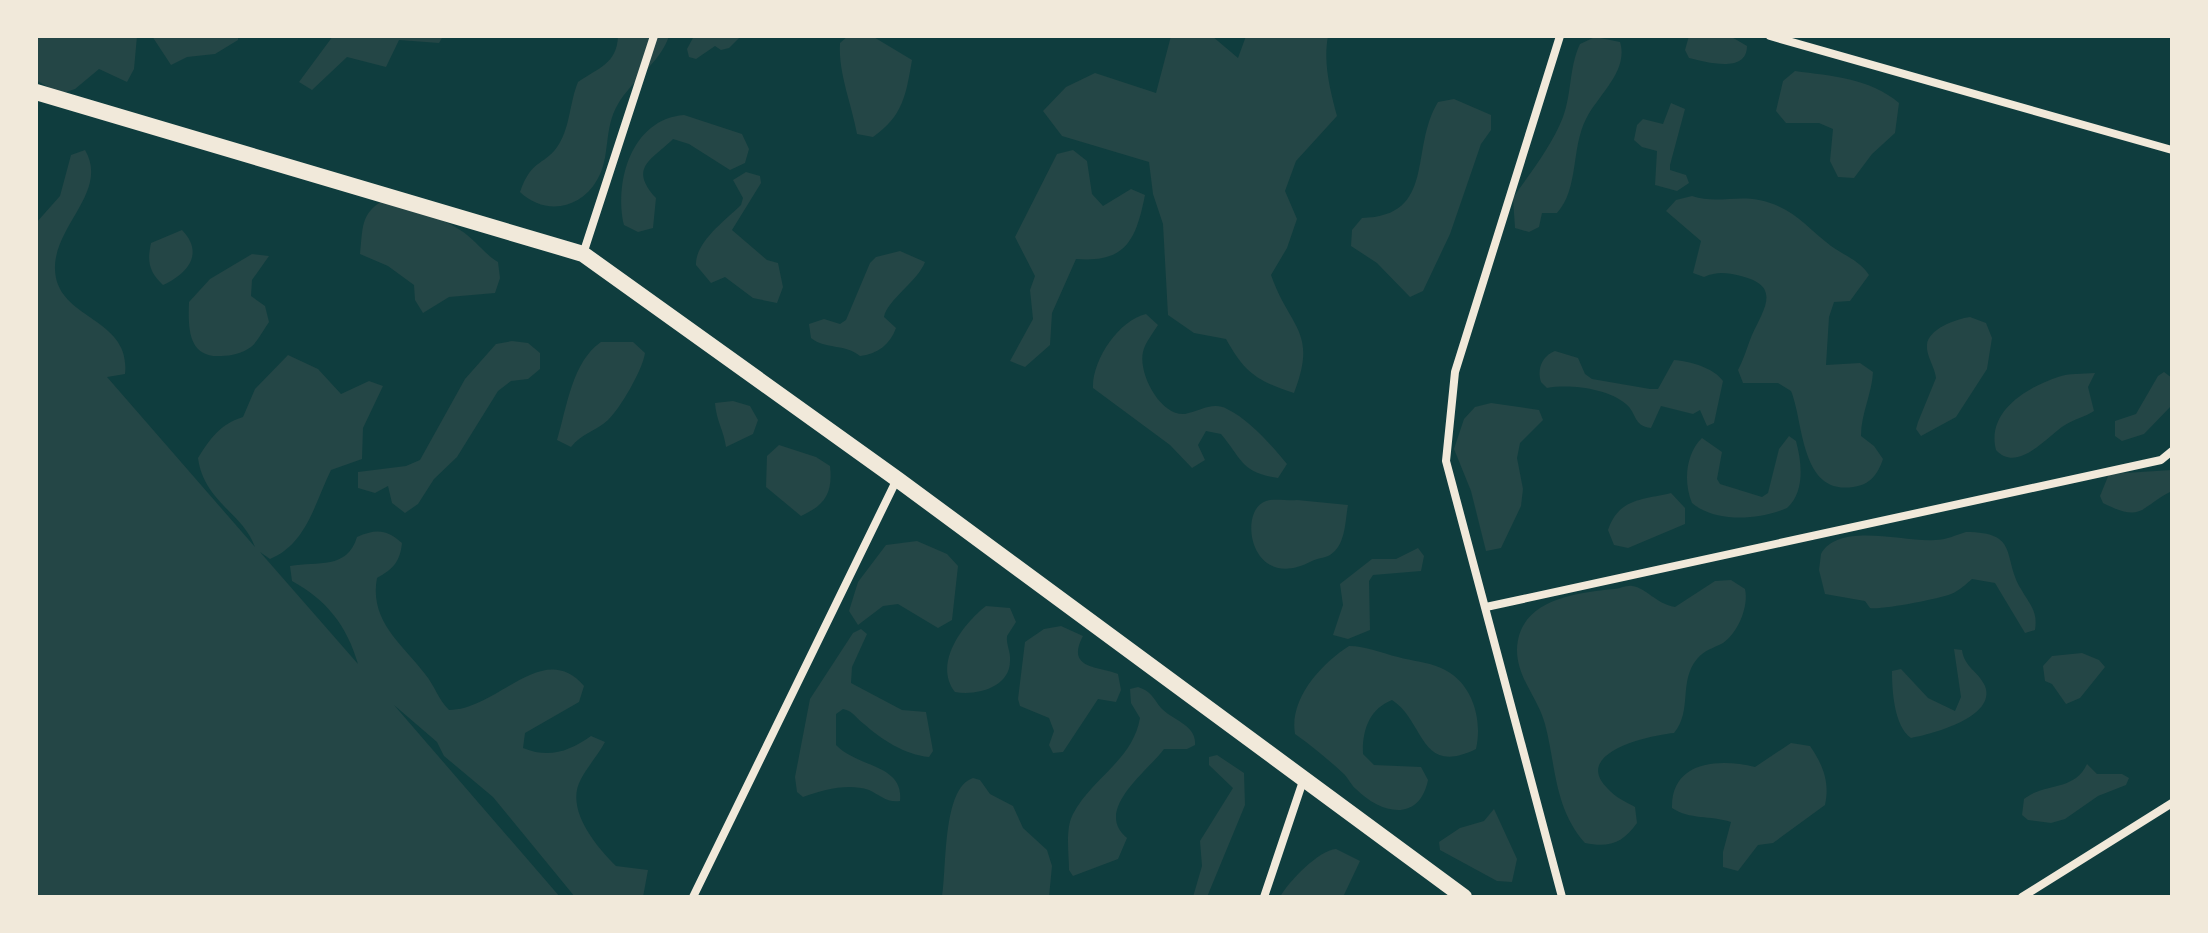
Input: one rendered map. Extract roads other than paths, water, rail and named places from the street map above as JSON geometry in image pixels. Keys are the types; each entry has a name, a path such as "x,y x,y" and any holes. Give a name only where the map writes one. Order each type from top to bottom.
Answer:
{"main road":[{"path":"36,92 583,254 897,479 1464,897"}],"street":[{"path":"583,254 654,36"},
{"path":"1560,36 1455,372 1446,461 1562,897"},
{"path":"1770,36 2172,150"},
{"path":"1486,607 2161,460 2172,451"},
{"path":"693,897 897,479"},
{"path":"1264,897 1303,781"},
{"path":"2022,897 2172,803"}]}
